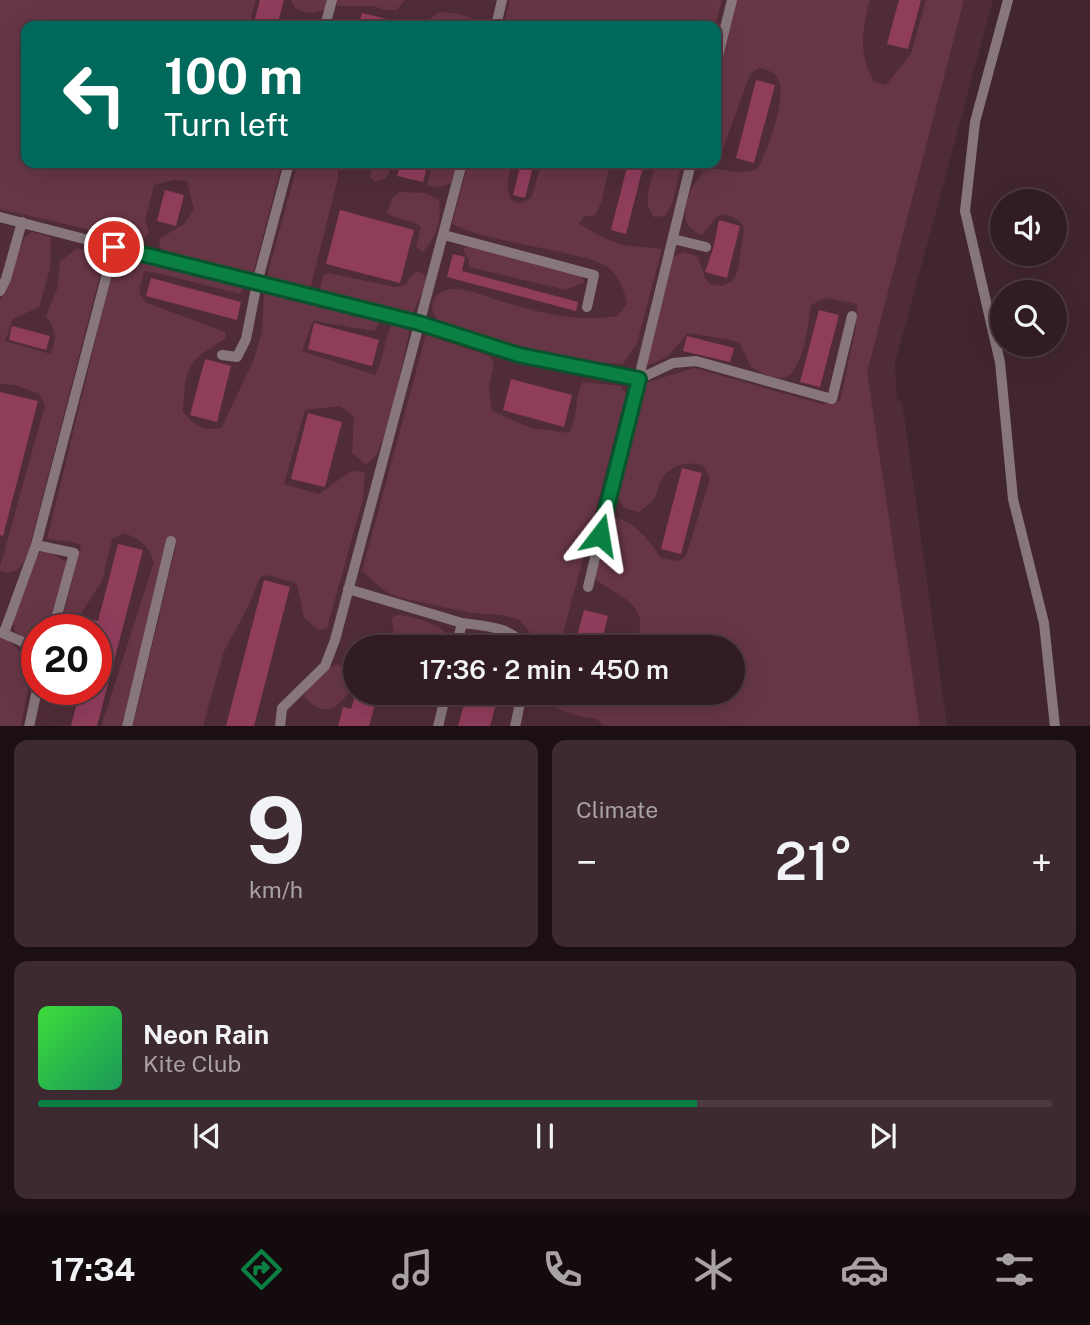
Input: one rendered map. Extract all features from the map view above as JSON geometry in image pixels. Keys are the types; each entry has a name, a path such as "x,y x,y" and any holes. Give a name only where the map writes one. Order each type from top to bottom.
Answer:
{"lane":[{"path":"326,21 332,0"},
{"path":"497,21 502,0"},
{"path":"721,44 732,0"},
{"path":"1009,0 975,122 965,211 1000,362 1013,499 1044,623 1055,726"},
{"path":"222,355 237,357 246,339 257,283 288,168"},
{"path":"280,726 282,708 325,666 335,640 461,168"},
{"path":"588,587 690,168"},
{"path":"0,217 419,323 519,355 639,379 673,363 696,361 832,399 852,316"},
{"path":"0,291 22,222"},
{"path":"444,236 594,275 587,307"},
{"path":"673,239 706,247"},
{"path":"21,641 2,632 36,545 114,247"},
{"path":"127,726 171,541"},
{"path":"36,545 74,553 57,614"},
{"path":"348,589 462,622 500,628 512,635"},
{"path":"459,635 462,622"},
{"path":"29,726 34,705"},
{"path":"438,726 443,705"},
{"path":"515,726 519,705"}],"shaded area":[{"path":"0,0 993,0 895,363 897,400 902,401 947,726 0,726"},
{"path":"0,0 256,0 250,21 21,21 21,168 281,168 253,274 169,255 160,247 159,239 184,224 194,209 187,181 174,180 154,185 145,220 149,233 142,242 0,209"},
{"path":"291,0 327,0 325,10 309,13 296,9"},
{"path":"336,0 405,0 397,10 385,10 373,6 337,6"},
{"path":"510,0 722,0 716,21 504,21"},
{"path":"736,0 870,0 865,22 864,52 874,82 886,85 911,54 926,0 964,0 867,372 920,726 604,726 597,719 575,715 553,705 745,705 745,635 638,635 640,622 632,605 595,579 611,518 634,526 661,558 678,561 686,556 710,479 705,467 680,465 665,475 654,499 639,512 624,508 617,496 640,392 648,382 694,368 822,404 840,401 856,327 857,304 825,298 811,305 800,359 789,375 782,378 770,376 751,367 740,344 688,333 667,357 644,367 673,257 684,252 698,257 705,278 710,284 722,286 733,281 738,270 744,229 741,222 722,214 716,217 702,235 687,224 687,201 697,179 706,171 756,170 775,125 780,98 778,79 770,71 759,68 750,74 721,150 721,62"},
{"path":"440,12 460,14 476,21 431,21 429,19"},
{"path":"297,168 338,168 338,178 310,289 276,281 269,277 268,272"},
{"path":"372,168 391,168 386,178 376,182 370,178"},
{"path":"432,168 456,168 451,183 440,187 427,186"},
{"path":"467,168 511,168 509,193 514,202 521,203 531,198 540,168 609,168 602,201 595,215 583,217 579,224 623,245 662,249 637,343 623,364 581,361 443,326 433,313 433,301 442,292 449,290 469,291 529,309 572,317 617,316 627,304 617,278 602,264 493,238 452,224"},
{"path":"655,168 681,168 672,204 665,216 654,217 650,211 650,184"},
{"path":"400,192 426,193 439,200 437,228 423,252 416,247 421,227 387,213 393,197"},
{"path":"32,232 51,237 50,269 39,307 13,319 5,341 51,354 54,335 46,316 57,289 60,261 78,248 89,251 102,267 28,553 18,569 5,572 0,571 0,567 45,405 39,394 15,385 0,384 0,300 9,284 25,237"},
{"path":"469,246 581,275 584,282 566,290 469,267 464,248"},
{"path":"138,259 245,285 240,294 144,271 139,292 145,302 225,332 225,339 195,360 185,385 183,412 195,424 210,429 222,427 254,359 262,332 264,292 379,322 375,331 313,321 302,351 375,375 392,323 410,329 389,422 377,454 366,465 352,453 354,416 340,406 305,410 284,484 319,494 351,471 365,472 363,499 327,628 318,630 304,618 297,583 266,575 260,577 249,605 224,651 203,726 133,726 176,546 175,540 124,726 101,726 108,705 112,705 112,693 154,562 146,547 135,538 124,533 112,539 102,581 81,614 64,614 81,545 47,539 111,277 122,266"},
{"path":"417,271 424,274 426,283 412,315 405,316 326,295 320,288 323,275 329,273 395,287 406,285"},
{"path":"426,335 490,356 494,364 489,386 492,411 531,428 569,433 583,382 621,386 626,394 563,635 532,635 520,620 504,615 471,613 397,597 385,591 362,571"},
{"path":"44,550 67,562 53,614 21,614 21,636 14,630 13,619 38,554"},
{"path":"398,615 421,620 448,635 394,635 392,618"},
{"path":"0,638 9,641 21,652 21,705 25,705 21,726 0,726"},
{"path":"338,664 343,668 343,700 330,709 324,709 317,707 304,696 318,677"}],"building":[{"path":"260,0 284,0 278,21 254,21"},
{"path":"899,0 921,0 908,49 887,44"},
{"path":"362,13 396,21 360,21"},
{"path":"756,80 775,85 754,163 736,158"},
{"path":"399,168 427,168 423,182 397,176"},
{"path":"520,168 533,168 525,198 513,195"},
{"path":"627,168 643,168 626,234 611,230"},
{"path":"165,190 184,195 176,226 157,221"},
{"path":"340,210 414,230 400,283 326,264"},
{"path":"719,220 740,226 727,278 705,272"},
{"path":"453,254 465,257 462,271 578,302 576,311 447,277"},
{"path":"151,278 241,302 237,320 146,296"},
{"path":"819,310 839,315 820,387 800,382"},
{"path":"314,323 379,340 372,366 308,349"},
{"path":"12,326 50,336 46,350 9,340"},
{"path":"687,336 734,348 730,362 683,351"},
{"path":"205,359 231,366 217,422 190,415"},
{"path":"511,379 572,395 564,427 503,410"},
{"path":"0,392 38,401 3,536 0,535"},
{"path":"308,413 342,422 325,487 291,479"},
{"path":"682,468 702,473 681,554 661,549"},
{"path":"118,544 143,550 112,669 112,614 100,614"},
{"path":"264,580 290,587 254,726 226,726"},
{"path":"584,610 608,616 603,635 577,635"},
{"path":"76,705 102,705 97,726 71,726"},
{"path":"352,705 375,705 369,726 338,726 343,707 351,709"},
{"path":"464,705 496,705 490,726 458,726"}],"route":[{"path":"114,247 419,323 519,355 639,379 600,535"}]}
